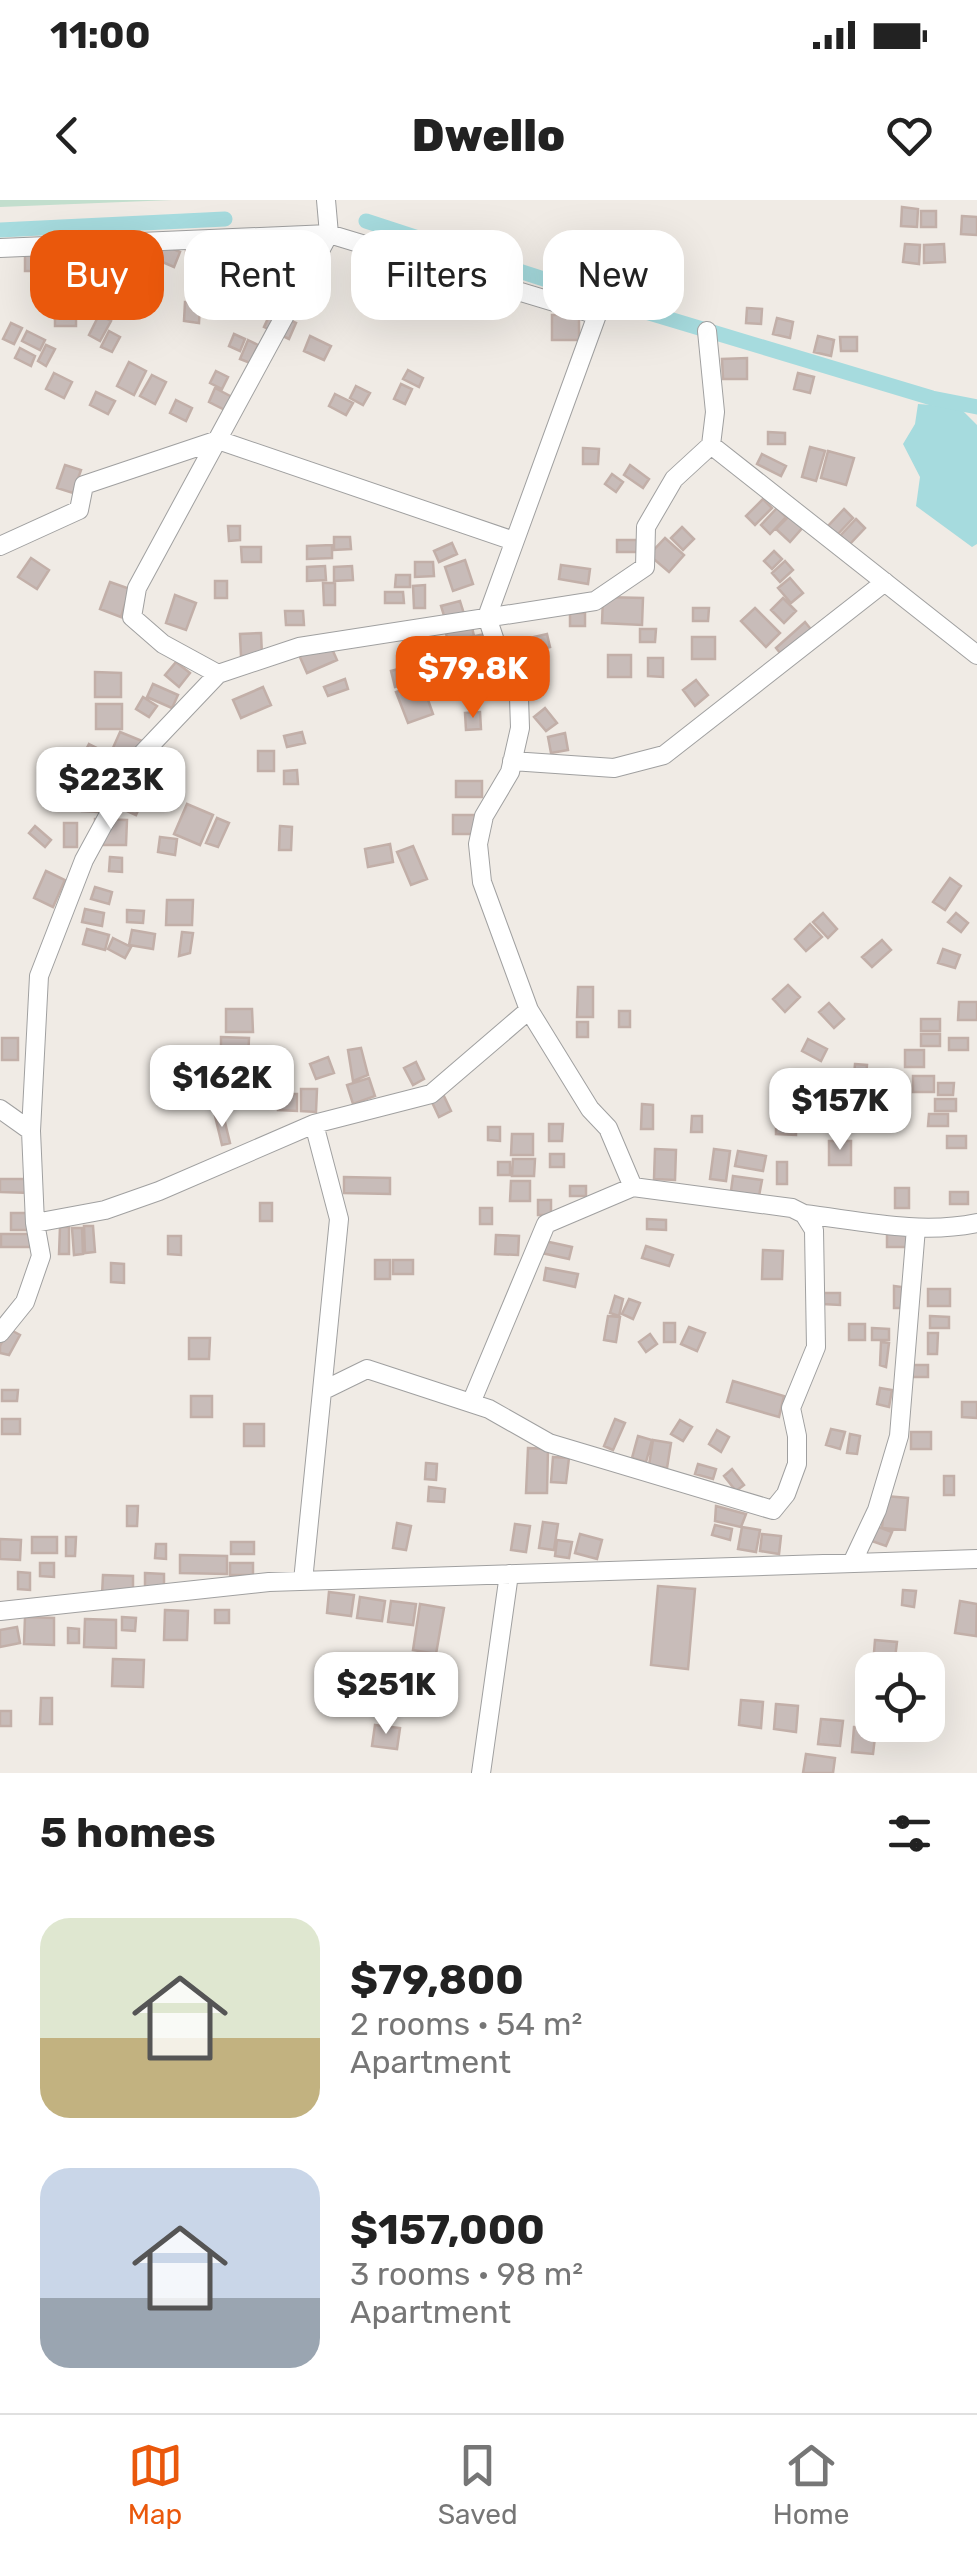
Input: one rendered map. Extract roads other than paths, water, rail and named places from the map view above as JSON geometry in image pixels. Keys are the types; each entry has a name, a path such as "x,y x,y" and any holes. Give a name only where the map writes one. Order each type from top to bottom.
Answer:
{"street":[{"path":"326,200 330,230"},
{"path":"331,234 597,315 487,617 499,653 512,671 519,698 520,728 510,772 484,816 478,844 482,882 530,1010 590,1109 608,1128 632,1187"},
{"path":"0,248 184,240"},
{"path":"218,674 163,644 132,617 137,588 283,320"},
{"path":"0,1333 25,1302 41,1256 35,1223 30,1130 39,976 84,860 141,756 218,674 300,647 595,601 645,567 646,527 674,479 711,445 715,412 708,331"},
{"path":"0,546 79,510 84,485 218,440 514,541"},
{"path":"711,445 977,655"},
{"path":"512,760 614,768 664,756 885,582"},
{"path":"35,1223 105,1210 314,1124 432,1094 530,1010"},
{"path":"0,1109 30,1130"},
{"path":"303,1581 339,1219 314,1124"},
{"path":"471,1403 546,1224 632,1187 916,1228 948,1229 977,1223"},
{"path":"322,1390 368,1370 490,1409 549,1443 772,1510 786,1494 796,1464 792,1408 816,1347 814,1230 804,1214"},
{"path":"852,1563 877,1510 900,1436 916,1228"},
{"path":"0,1611 269,1582 977,1558"},
{"path":"481,1773 509,1574"}],"water":[{"path":"918,404 959,407 977,425 977,544 972,547 916,506 920,477 903,444 915,424"}],"waterway":[{"path":"0,230 225,219"},
{"path":"366,221 636,309 932,398 977,407"}]}
